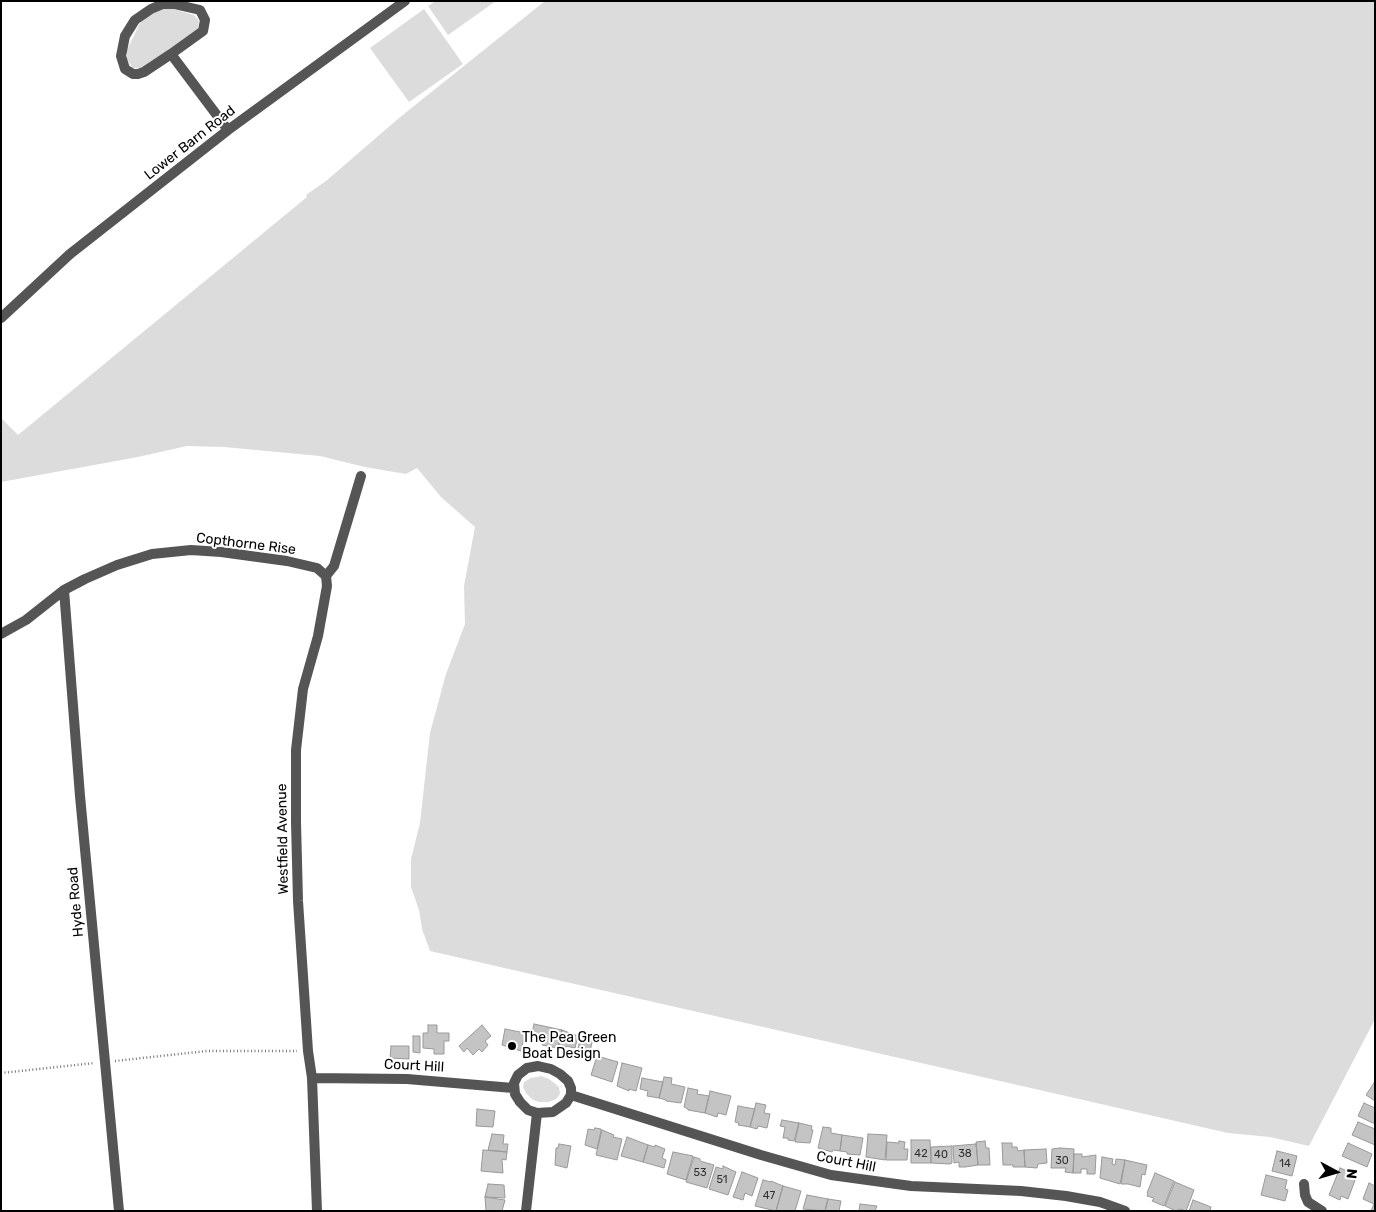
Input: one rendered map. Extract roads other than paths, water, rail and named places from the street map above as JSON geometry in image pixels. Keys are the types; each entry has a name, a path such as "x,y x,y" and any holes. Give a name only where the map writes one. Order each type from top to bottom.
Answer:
{"street":[{"name":"Lower Barn Road","path":"1,318 70,254 228,130 404,1"},
{"path":"163,4 174,4 200,10 205,20 203,31 171,54 138,74 133,74 125,69 121,56 125,36 135,20 151,9 163,4"},
{"path":"171,54 228,130"},
{"name":"Westfield Avenue","path":"316,1211 312,1078 308,1051 298,902 296,750 303,689 318,636 327,586 326,576 334,566 361,476"},
{"name":"Copthorne Rise","path":"1,634 26,620 64,590 117,565 152,554 191,550 222,552 287,561 317,568 326,576"},
{"name":"Hyde Road","path":"64,590 80,796 118,1211"},
{"path":"532,1066 542,1066 564,1077 570,1084 571,1095 566,1104 560,1108 549,1113 537,1113 525,1108 514,1088 516,1079 522,1071 532,1066"},
{"name":"Court Hill","path":"312,1078 398,1078 514,1088"},
{"name":"Court Hill","path":"571,1095 752,1152 831,1174 911,1186 1016,1191 1066,1196 1096,1201 1125,1211"},
{"path":"526,1211 537,1113"},
{"path":"1304,1184 1308,1202 1322,1211"}],"place":[{"name":"The Pea Green Boat Design","path":"512,1046"}]}
